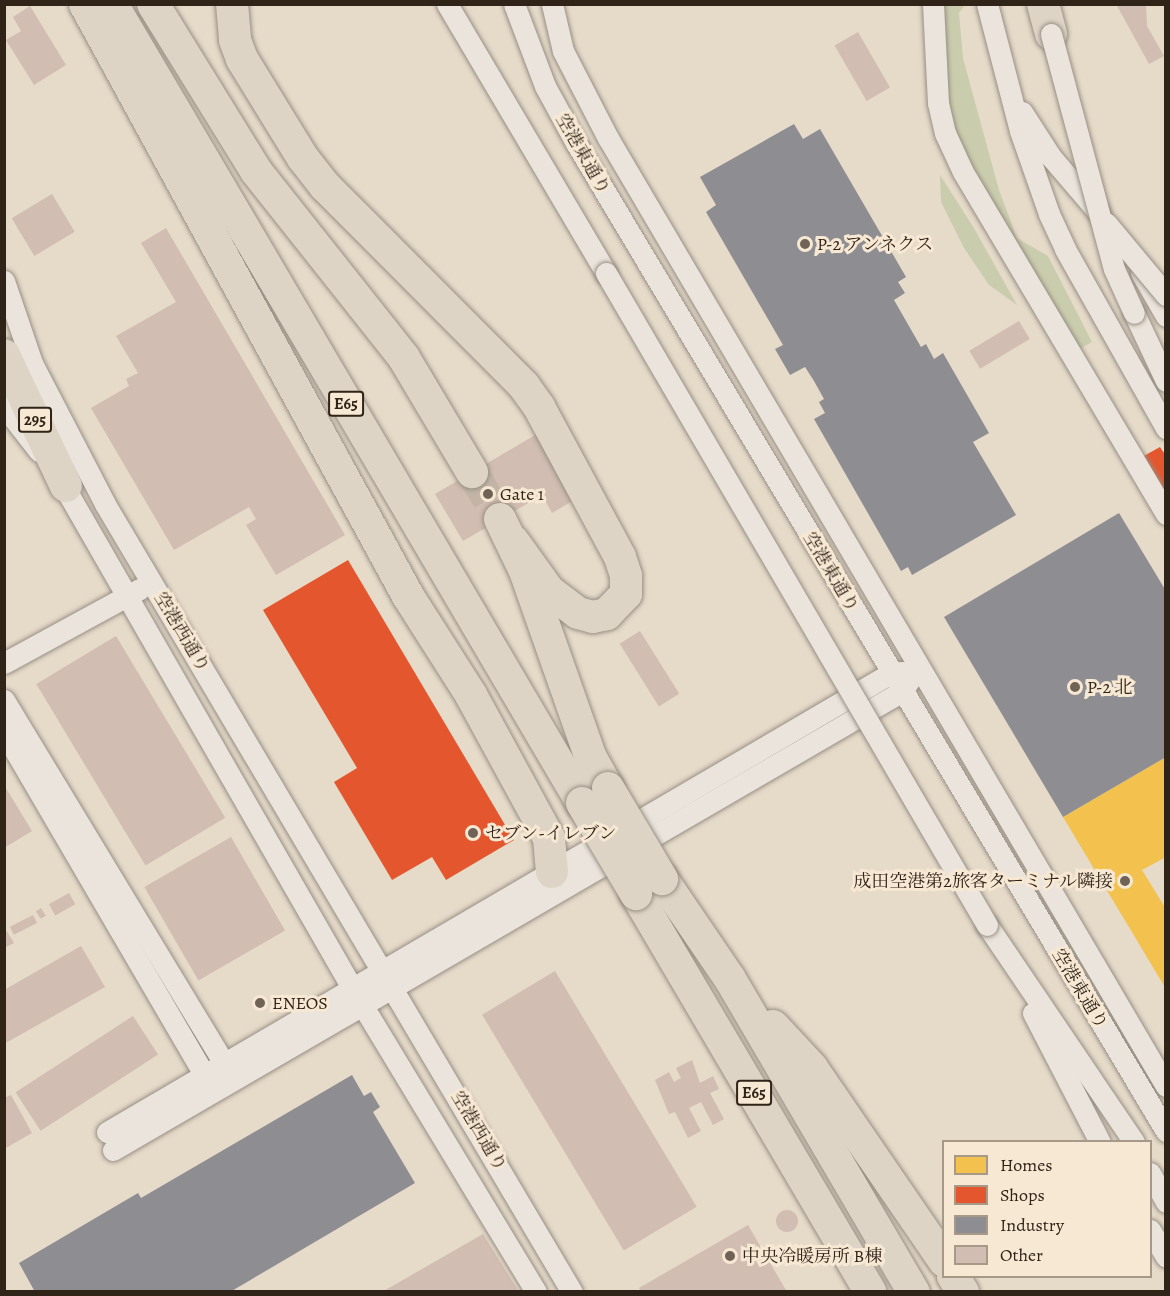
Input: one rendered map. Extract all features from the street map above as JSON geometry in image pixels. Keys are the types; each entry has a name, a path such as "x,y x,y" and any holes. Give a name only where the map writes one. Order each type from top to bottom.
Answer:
{"highway":[{"path":"85,4 408,596 471,695 543,827 553,854 552,872"},
{"name":"E65","path":"112,4 649,886 870,1292"},
{"path":"153,4 256,171 404,358 472,472"},
{"name":"E65","path":"232,4 233,32 242,58 303,158 325,186 524,386 539,407 620,558 626,594 607,614 592,617 578,613 549,591 506,530 590,756 595,796"},
{"name":"295","path":"4,355 66,486"},
{"name":"E65","path":"649,886 730,979 914,1292"},
{"path":"730,979 812,1068 942,1258"},
{"path":"954,1278 963,1292"}],"street":[{"path":"447,4 987,925 1099,1140"},
{"name":"空港東通り","path":"514,4 545,86 576,143 901,692 1166,1131"},
{"name":"空港東通り","path":"552,4 563,51 608,138 1166,1086"},
{"path":"933,4 938,103 958,162 1166,514"},
{"path":"987,4 1037,186 1065,249 1166,428"},
{"path":"1045,14 1114,269 1166,381"},
{"path":"1015,105 1132,258 1166,316"},
{"path":"1100,215 1166,295"},
{"name":"空港西通り","path":"4,281 32,363 105,504 572,1292"},
{"name":"空港西通り","path":"4,406 66,486 352,988 536,1292"},
{"path":"4,663 152,583"},
{"path":"110,1141 230,1074 363,1006 389,980 552,872 891,673 919,669"},
{"path":"230,1074 352,988 389,980 901,692 919,669"},
{"path":"4,700 230,1074"},
{"path":"4,732 210,1085"},
{"path":"987,925 1133,1140"},
{"path":"1152,1170 1166,1191"},
{"path":"1152,1177 1166,1202"},
{"path":"1152,1221 1166,1241"},
{"path":"1152,1233 1166,1257"}],"green space":[{"path":"940,5 965,5 959,13 963,58 999,190 1017,238 1048,256 1092,342 1080,349 1075,348 951,131"},
{"path":"940,175 974,228 1017,305 989,285 964,248 941,202"}],"building: Homes":[{"name":"成田空港第2旅客ターミナル隣接","path":"1166,757 1166,857 1142,870 1166,909 1166,989 1063,817"}],"building: Shops":[{"path":"1160,447 1166,456 1166,497 1142,457"},
{"path":"348,560 514,840 446,880 432,857 392,880 334,782 357,768 263,610"}],"building: Industry":[{"path":"794,124 803,139 820,129 906,277 898,282 905,293 894,300 921,347 926,344 934,359 943,353 989,433 973,442 1016,515 912,575 908,567 901,571 814,419 825,413 819,402 824,399 814,381 805,367 790,375 775,349 783,345 706,212 716,205 700,177"},
{"name":"P-2 北","path":"1119,513 1166,591 1166,757 1063,817 944,617"},
{"path":"352,1075 364,1096 371,1092 380,1107 373,1112 415,1183 230,1292 35,1292 19,1263 138,1193 141,1198"}],"building: Other":[{"path":"1116,4 1146,4 1147,26 1164,56 1149,64"},
{"path":"30,6 66,65 34,85 6,40 21,31 13,17"},
{"path":"858,32 890,87 867,101 835,46"},
{"path":"52,194 75,232 34,256 12,218"},
{"path":"166,228 345,535 276,575 246,525 256,519 249,507 174,550 91,408 129,386 126,379 138,373 116,336 176,302 141,243"},
{"path":"1019,321 1030,339 980,369 969,351"},
{"name":"Gate 1","path":"542,431 581,496 552,513 542,495 463,541 435,494"},
{"path":"640,631 679,694 659,706 620,644"},
{"path":"116,636 225,818 145,866 36,684"},
{"path":"4,785 32,831 4,848"},
{"path":"231,837 285,931 198,981 144,887"},
{"path":"69,893 75,904 55,916 49,904"},
{"path":"41,908 46,916 41,919 36,911"},
{"path":"33,915 37,923 14,935 10,927"},
{"path":"4,927 14,943 4,948"},
{"path":"81,946 105,987 4,1044 4,990"},
{"path":"555,971 697,1207 624,1250 482,1015"},
{"path":"133,1016 158,1055 41,1131 16,1092"},
{"path":"692,1060 700,1083 713,1076 719,1089 710,1093 724,1119 713,1125 701,1102 689,1108 701,1131 688,1138 675,1112 669,1114 655,1080 669,1072 674,1082 681,1078 676,1068"},
{"path":"11,1095 32,1133 4,1149 4,1098"},
{"path":"787,1210 795,1213 798,1221 795,1229 787,1232 779,1229 776,1221 779,1213"},
{"name":"中央冷暖房所 B棟","path":"748,1225 787,1292 641,1292 639,1288"},
{"path":"483,1234 519,1292 382,1292"}],"tunnel":[{"path":"472,472 500,519"}],"place":[{"name":"P-2 アンネクス","path":"805,244"},
{"name":"Gate 1","path":"488,494"},
{"name":"P-2 北","path":"1075,687"},
{"name":"セブン-イレブン","path":"473,833"},
{"name":"成田空港第2旅客ターミナル隣接","path":"1125,881"},
{"name":"ENEOS","path":"260,1003"},
{"name":"中央冷暖房所 B棟","path":"730,1256"}]}
